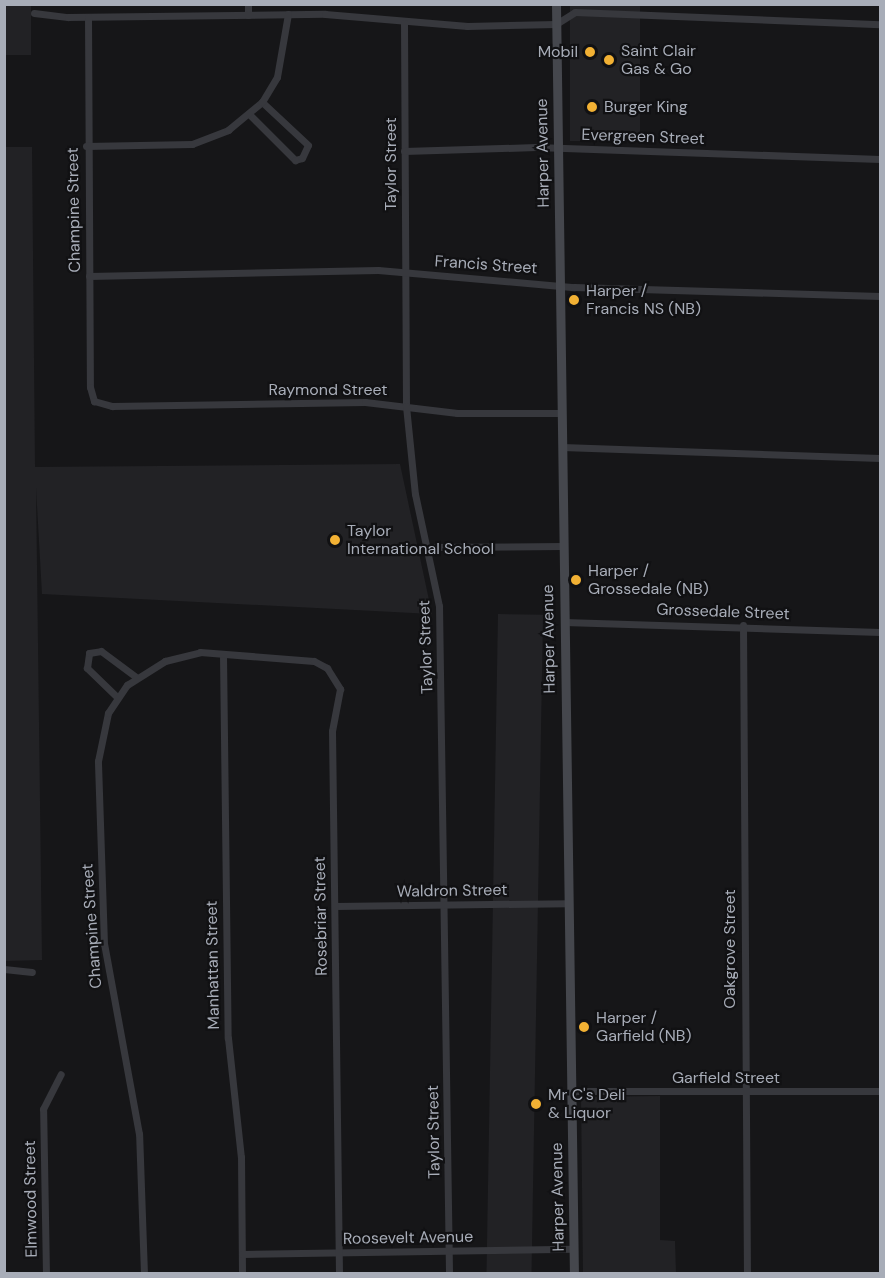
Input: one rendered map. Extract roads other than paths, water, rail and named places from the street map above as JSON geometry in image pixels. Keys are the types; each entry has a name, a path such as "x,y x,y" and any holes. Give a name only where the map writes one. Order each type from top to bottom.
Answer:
{"main road":[{"name":"Harper Avenue","path":"556,4 574,1274"}],"street":[{"path":"248,4 248,15"},
{"path":"34,13 88,17 288,14 404,22 556,24 575,12 880,24"},
{"path":"86,146 192,144 228,130 250,115 262,102 282,59 288,14"},
{"name":"Champine Street","path":"88,17 86,146 90,387 94,401"},
{"name":"Taylor Street","path":"404,22 406,406 415,494 430,547 439,606 449,1274"},
{"path":"250,115 295,160 302,158 308,145 262,102"},
{"name":"Evergreen Street","path":"404,151 559,147 880,159"},
{"name":"Francis Street","path":"89,276 406,271 559,284 880,296"},
{"name":"Raymond Street","path":"94,401 112,406 365,402 457,413 561,413"},
{"path":"562,447 880,458"},
{"path":"430,547 563,546"},
{"name":"Grossedale Street","path":"564,622 743,625 880,632"},
{"name":"Oakgrove Street","path":"743,625 744,1091 747,1274"},
{"path":"117,697 87,668 89,653 101,651 136,677"},
{"name":"Champine Street","path":"144,1274 139,1134 113,1011 100,894 98,761 106,721 117,697 136,677 178,655 223,655"},
{"name":"Rosebriar Street","path":"223,655 314,661 337,682 340,695 332,731 339,1274"},
{"name":"Manhattan Street","path":"223,655 228,1038 241,1157 242,1274"},
{"name":"Waldron Street","path":"335,906 569,903"},
{"path":"4,969 32,972"},
{"name":"Elmwood Street","path":"46,1274 43,1123 45,1100 61,1074"},
{"name":"Garfield Street","path":"572,1091 880,1091"},
{"name":"Roosevelt Avenue","path":"242,1254 574,1249"}],"place":[{"name":"Mobil","path":"590,52"},
{"name":"Saint Clair Gas & Go","path":"609,60"},
{"name":"Burger King","path":"592,107"},
{"name":"Harper / Francis NS (NB)","path":"574,300"},
{"name":"Taylor International School","path":"335,540"},
{"name":"Harper / Grossedale (NB)","path":"576,580"},
{"name":"Harper / Garfield (NB)","path":"584,1027"},
{"name":"Mr C's Deli & Liquor","path":"536,1104"}]}
